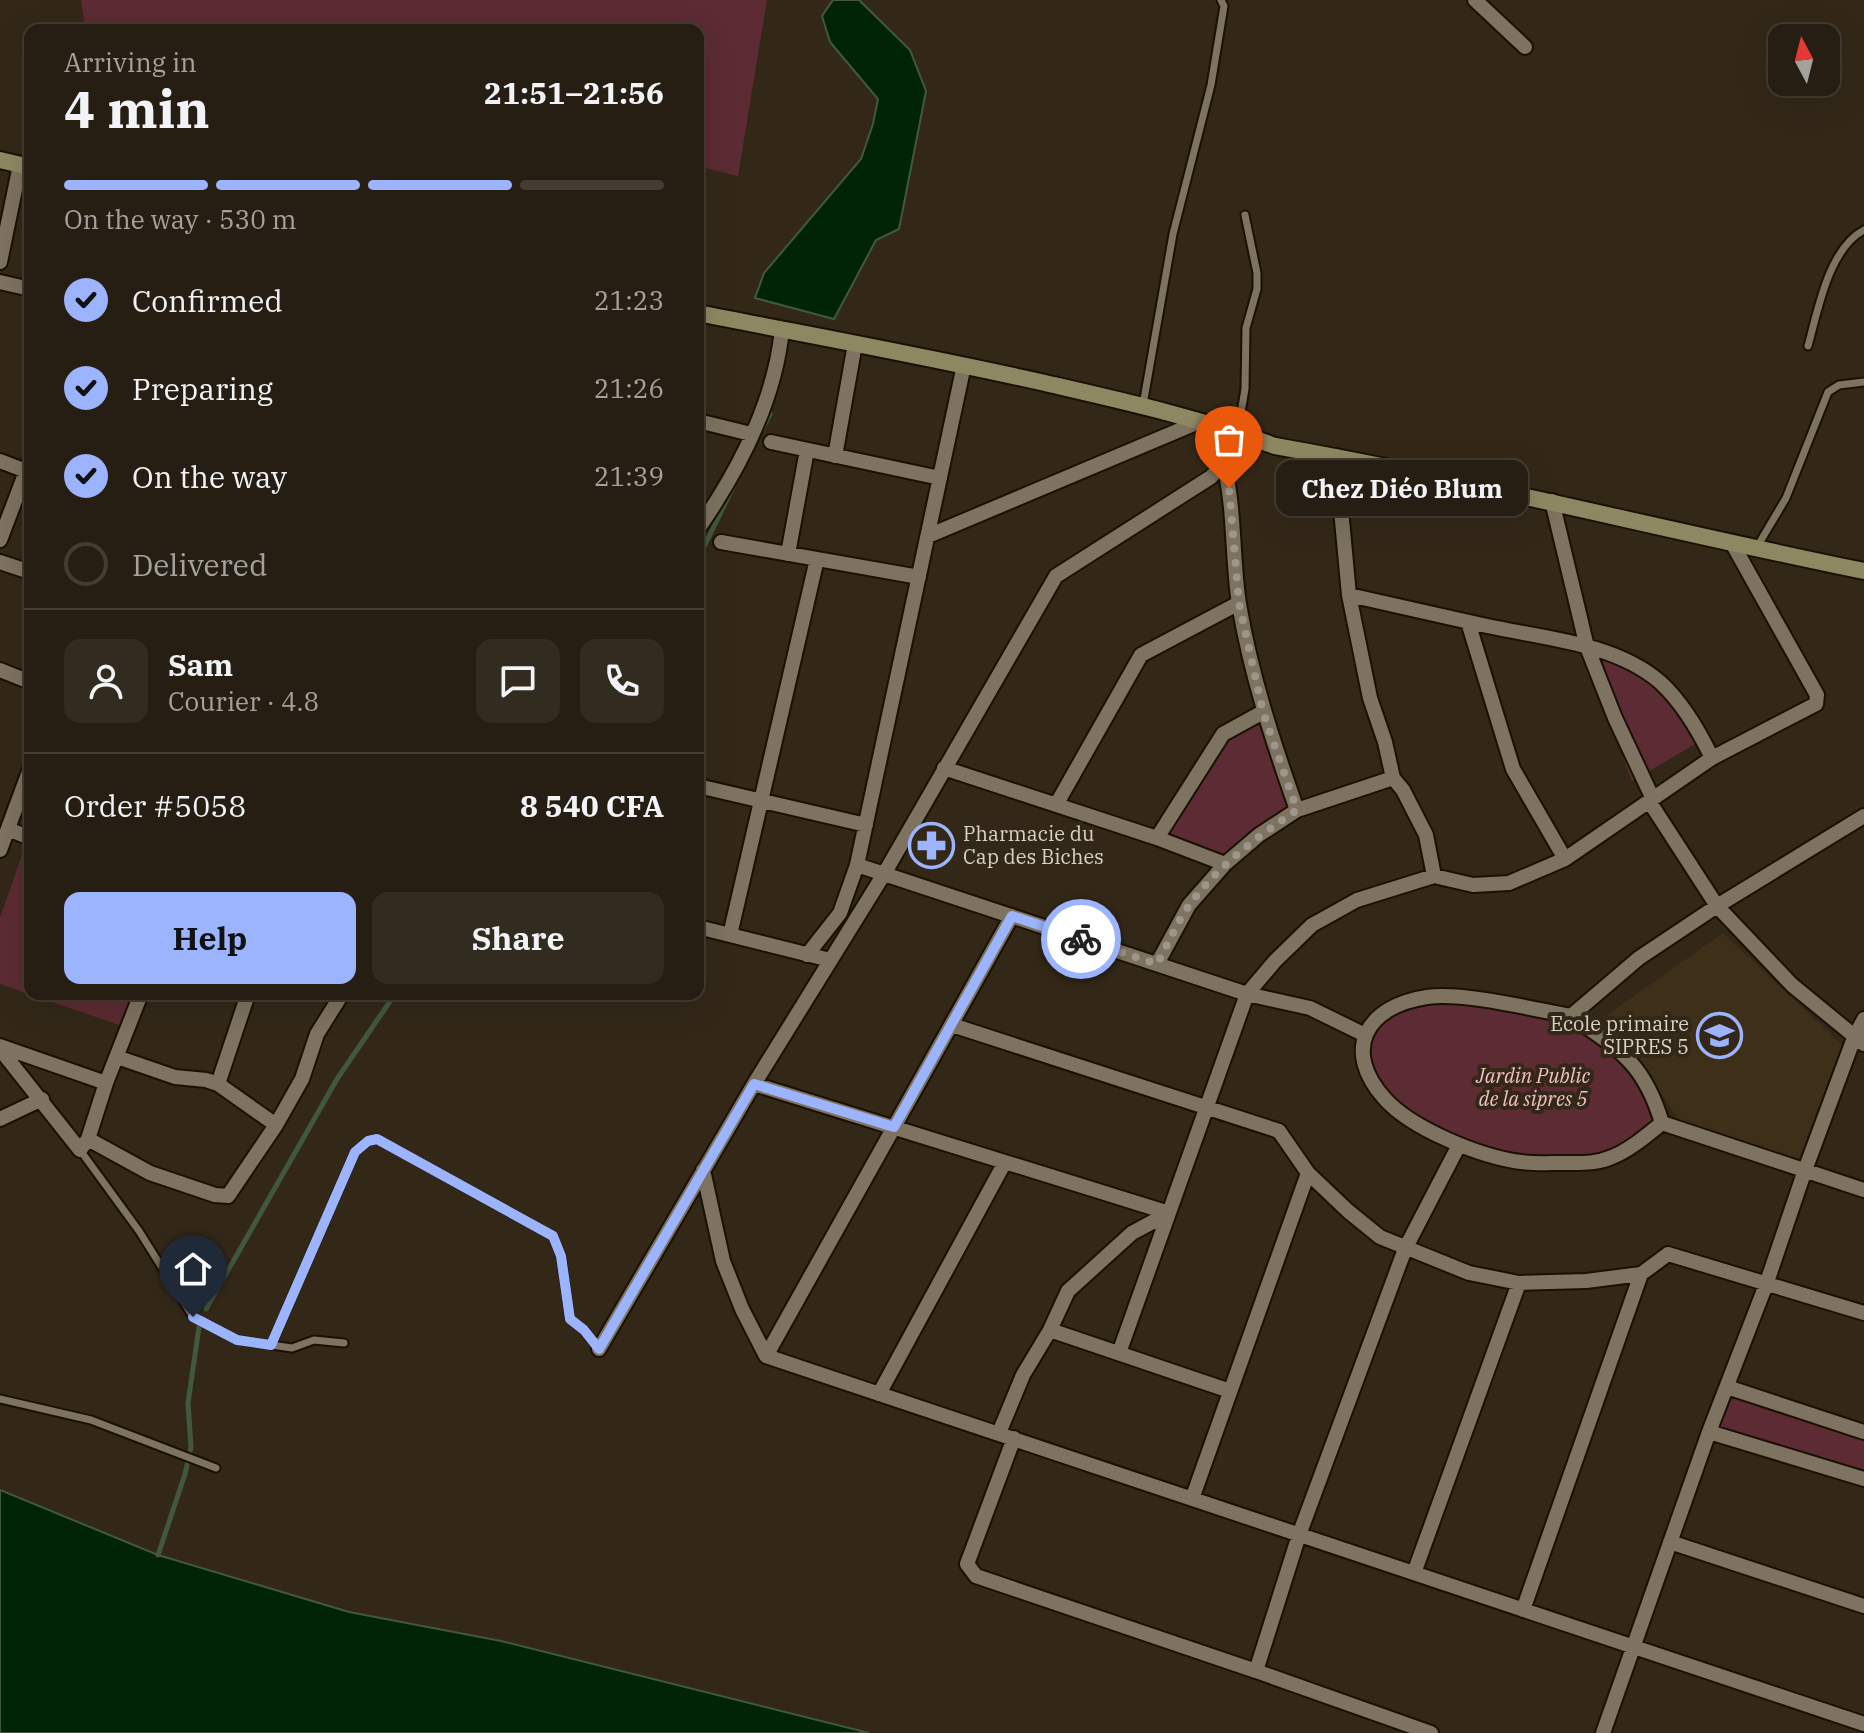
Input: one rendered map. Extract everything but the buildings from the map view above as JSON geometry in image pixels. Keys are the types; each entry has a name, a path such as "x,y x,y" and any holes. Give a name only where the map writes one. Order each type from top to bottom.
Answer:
{"street":[{"path":"1475,0 1525,47"},
{"path":"0,160 24,166"},
{"path":"0,262 24,170"},
{"path":"0,282 24,288"},
{"path":"704,314 964,365 1143,405 1275,446 1552,501 1864,571"},
{"path":"704,520 726,489 766,402 779,358 782,329"},
{"path":"835,456 855,344"},
{"path":"807,955 840,913 857,865 964,365"},
{"path":"928,536 1201,421"},
{"path":"704,422 751,434"},
{"path":"599,1349 754,1084 884,874 1056,576 1211,477 1224,464 1243,434"},
{"path":"771,442 940,478"},
{"path":"788,554 807,450"},
{"path":"1336,456 1349,595 1370,698 1393,778 1403,790 1426,835 1434,876"},
{"path":"0,461 24,465"},
{"path":"1224,464 1239,603 1263,712 1297,810"},
{"path":"0,540 24,477"},
{"path":"1552,501 1587,647 1651,800 1717,906 1792,985 1859,1041"},
{"path":"721,542 919,577"},
{"path":"1119,1353 1247,994 1312,925 1357,900 1434,876 1473,885 1509,883 1565,859 1712,758 1816,704 1817,699 1732,543"},
{"path":"730,935 817,559"},
{"path":"0,562 24,570"},
{"path":"1349,595 1587,647 1626,660 1659,681 1696,726 1712,758"},
{"path":"1056,805 1141,655 1239,603"},
{"path":"1468,622 1513,769 1565,859"},
{"path":"0,670 24,680"},
{"path":"1157,838 1223,734 1263,712"},
{"path":"944,768 1157,838 1225,864"},
{"path":"1157,964 1189,905 1225,864 1259,835 1297,810 1393,778"},
{"path":"0,850 24,785"},
{"path":"704,787 866,825"},
{"path":"1571,1016 1639,958 1864,816"},
{"path":"8,829 24,836"},
{"path":"857,865 1247,994 1310,1008 1363,1034"},
{"path":"766,1356 1012,916"},
{"path":"704,928 830,960"},
{"path":"1451,996 1571,1016 1636,1066 1653,1095 1662,1123 1614,1157 1591,1163 1521,1162 1459,1145 1407,1116 1386,1100 1372,1082 1362,1054 1363,1034 1380,1016 1397,1005 1426,997 1451,996"},
{"path":"84,1145 139,1000"},
{"path":"218,1084 246,1000"},
{"path":"0,1047 84,1145 150,1173 222,1197 231,1192 276,1125 302,1079 317,1034 338,1000"},
{"path":"1603,1733 1709,1432 1767,1282 1805,1170 1859,1041 1864,1019"},
{"path":"952,1025 1279,1131 1308,1173 1380,1237 1469,1273 1519,1283 1586,1281 1641,1274 1668,1254 1864,1313"},
{"path":"0,1047 106,1083"},
{"path":"117,1057 175,1077 218,1084 276,1125"},
{"path":"754,1084 1169,1213"},
{"path":"0,1119 42,1099"},
{"path":"1662,1123 1864,1190"},
{"path":"1256,1671 1299,1535 1405,1249 1459,1145"},
{"path":"879,1394 1005,1162"},
{"path":"703,1170 723,1261 742,1309 766,1356 1864,1724"},
{"path":"1192,1499 1308,1173"},
{"path":"999,1433 1023,1375 1050,1330 1068,1291 1132,1233 1169,1213"},
{"path":"1523,1610 1641,1274"},
{"path":"1414,1573 1519,1283"},
{"path":"1050,1330 1230,1391"},
{"path":"1727,1387 1864,1432"},
{"path":"1709,1432 1864,1479"},
{"path":"1014,1438 967,1564 976,1576 1431,1733"},
{"path":"1670,1542 1864,1606"}],"lane":[{"path":"1143,405 1173,234 1211,85 1224,6 1221,0"},
{"path":"1243,434 1246,328 1257,289 1257,273 1245,215"},
{"path":"1808,346 1822,296 1840,251 1864,230"},
{"path":"1756,549 1786,498 1828,392 1839,385 1864,382"},
{"path":"271,1345 355,1152 368,1141 377,1139 553,1236 561,1256 570,1319 584,1330 599,1349"},
{"path":"84,1145 193,1317 237,1340 292,1348 314,1340 344,1343"},
{"path":"0,1399 91,1420 216,1468"}],"shaded area":[{"path":"833,0 859,0 910,50 926,91 899,229 876,240 834,319 755,298 764,273 861,159 873,124 878,99 830,42 822,16"},
{"name":"Ecole primaire SIPRES 5","path":"1723,933 1845,1048 1801,1160 1682,1125 1651,1078 1597,1022"},
{"path":"0,1490 158,1555 349,1612 501,1641 869,1733 0,1733"}],"green space":[{"path":"81,0 767,0 738,176 704,168 704,24 85,24"},
{"path":"1584,651 1625,663 1659,684 1702,740 1632,781"},
{"path":"1261,715 1294,809 1221,863 1165,840 1226,737"},
{"path":"24,849 24,992 0,984 0,918"},
{"name":"Jardin Public de la sipres 5","path":"1452,994 1570,1017 1635,1068 1657,1124 1612,1153 1522,1165 1407,1119 1371,1073 1365,1033 1399,1006"},
{"path":"46,1000 131,1000 122,1026"},
{"path":"1728,1388 1864,1433 1864,1482 1714,1433"}],"waterway":[{"path":"761,431 770,414"},
{"path":"704,547 737,479"},
{"path":"206,1309 337,1079 391,1000"},
{"path":"158,1555 191,1447 188,1403 199,1327"}],"way so far":[{"path":"1081,939 1157,964 1189,905 1225,864 1259,835 1297,810 1263,712 1239,603 1229,488"}],"place":[{"name":"Chez Diéo Blum","path":"1229,488"},
{"name":"Pharmacie du Cap des Biches","path":"932,845"},
{"name":"Ecole primaire SIPRES 5","path":"1720,1035"}],"route":[{"path":"193,1317 237,1340 271,1345 355,1152 368,1141 377,1139 553,1236 561,1256 570,1319 584,1330 599,1349 754,1084 894,1127 1012,916 1081,939"}]}
